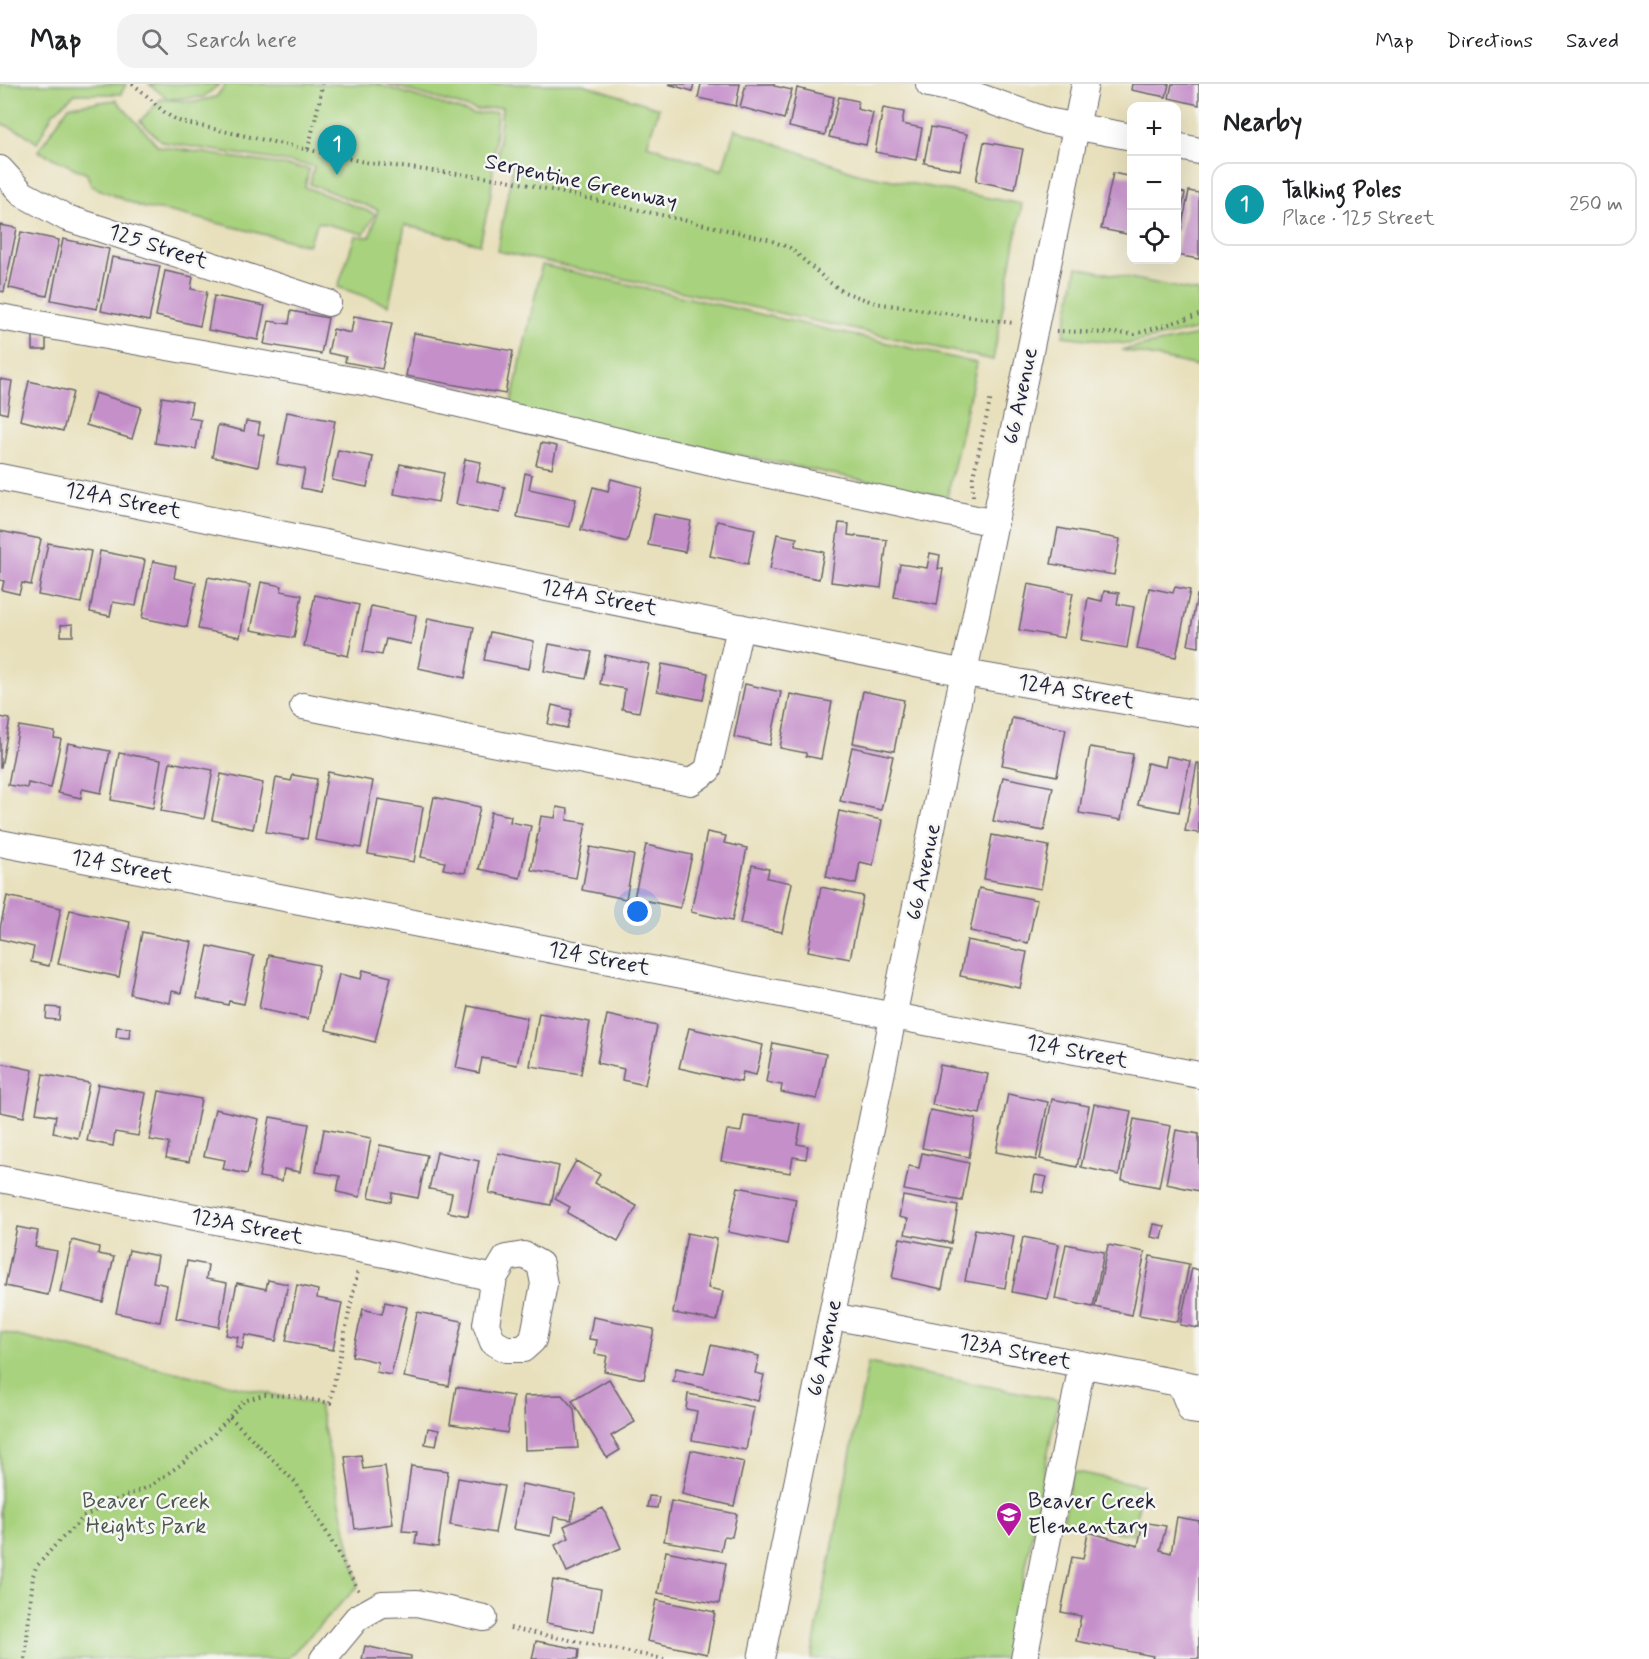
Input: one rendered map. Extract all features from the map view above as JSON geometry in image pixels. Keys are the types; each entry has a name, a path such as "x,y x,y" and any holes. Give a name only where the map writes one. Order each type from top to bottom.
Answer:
{"street":[{"path":"929,84 963,91 1047,121 1127,136"},
{"name":"66 Avenue","path":"761,1659 1085,84"},
{"path":"1181,147 1199,151"},
{"name":"125 Street","path":"0,170 23,194 67,218 328,303"},
{"path":"0,316 369,383 697,459 995,523"},
{"name":"124A Street","path":"0,477 965,673 1199,714"},
{"path":"303,706 691,782 708,770 740,627"},
{"name":"124 Street","path":"0,843 1199,1075"},
{"name":"123A Street","path":"0,1179 390,1255 494,1278"},
{"name":"123A Street","path":"832,1316 1190,1385"},
{"path":"1024,1659 1082,1365"},
{"path":"1190,1385 1191,1410 1199,1411"},
{"path":"323,1659 357,1618 382,1604 417,1603 484,1618"}],"path":[{"name":"Serpentine Greenway","path":"132,84 140,89 162,112 172,118 369,163 507,180 767,239 790,248 829,282 844,292 860,298 875,303 1018,324"},
{"path":"308,149 322,84"},
{"path":"1052,331 1135,334 1199,315"},
{"path":"26,1659 33,1576 36,1567 85,1516 111,1502 150,1486 180,1465 244,1401 263,1395 292,1396 330,1403 359,1266"},
{"path":"230,1417 296,1483 361,1594"},
{"path":"510,1628 664,1659"}],"green space":[{"path":"0,84 126,84 121,94 75,94 53,113 37,143 22,132 0,123"},
{"path":"149,84 220,84 203,97 168,99"},
{"path":"226,84 376,84 473,114 497,112 491,194 480,244 405,225 389,305 338,287 355,236 370,237 378,210 310,184 314,166 162,142 140,121 161,99 195,102 216,97"},
{"path":"387,84 583,84 659,108 647,145 722,170 735,129 860,174 1022,204 993,360 497,251 513,166 497,162 502,107 476,110"},
{"path":"116,100 158,146 309,169 305,187 375,214 364,234 318,222 308,245 167,211 144,208 91,186 87,174 38,151 69,106"},
{"path":"542,265 977,363 947,497 510,409"},
{"path":"1077,267 1199,292 1199,329 1127,344 1063,336"},
{"path":"1199,335 1199,366 1122,350"},
{"name":"Beaver Creek Heights Park","path":"0,1332 319,1405 358,1586 287,1659 0,1659"},
{"path":"868,1363 1058,1400 1008,1659 811,1659"},
{"path":"1072,1471 1142,1485 1133,1535 1063,1522"}],"building":[{"path":"668,84 694,84 692,91"},
{"path":"701,84 740,84 736,106 698,98"},
{"path":"746,84 774,84 774,86 792,90 784,119 740,107"},
{"path":"1132,84 1169,84 1166,97 1131,90"},
{"path":"1172,84 1199,84 1199,105 1169,98"},
{"path":"797,88 834,97 825,135 789,127"},
{"path":"839,97 858,101 857,109 873,113 866,145 829,137"},
{"path":"883,108 904,112 902,124 922,128 916,160 875,152"},
{"path":"931,127 967,134 960,170 924,163"},
{"path":"984,142 1023,149 1015,189 976,181"},
{"path":"1113,173 1127,176 1127,234 1101,229"},
{"path":"1189,191 1199,193 1199,259 1181,256 1181,230"},
{"path":"1181,192 1185,193 1181,215"},
{"path":"0,225 17,228 4,292 0,291"},
{"path":"21,232 59,240 47,296 9,288"},
{"path":"63,239 109,249 97,309 51,300"},
{"path":"112,257 160,266 149,321 101,311"},
{"path":"165,271 193,277 191,289 207,292 200,326 156,316"},
{"path":"214,296 265,306 258,340 208,330"},
{"path":"291,311 328,318 321,354 264,344 269,321 289,324"},
{"path":"354,316 392,323 382,369 345,362 346,357 328,353 333,329 351,333"},
{"path":"414,333 513,351 505,394 406,376"},
{"path":"33,336 46,336 46,350 33,350"},
{"path":"0,379 12,381 7,414 0,412"},
{"path":"29,381 73,392 63,431 20,420"},
{"path":"95,393 141,407 132,439 86,425"},
{"path":"162,397 192,402 189,418 201,420 196,449 155,443"},
{"path":"287,412 335,421 321,492 301,488 305,469 277,464"},
{"path":"246,421 260,423 258,434 264,435 258,467 212,457 218,425 244,431"},
{"path":"541,443 557,446 552,468 536,465"},
{"path":"338,450 373,457 367,487 332,480"},
{"path":"465,459 481,462 477,481 505,487 500,513 456,504"},
{"path":"400,464 444,473 438,502 394,494"},
{"path":"525,473 532,475 529,489 576,499 570,527 517,517"},
{"path":"611,479 642,487 627,542 581,530 593,487 608,491"},
{"path":"654,514 691,521 685,552 648,545"},
{"path":"717,521 755,529 748,564 710,556"},
{"path":"839,523 849,524 848,535 887,540 881,588 831,582"},
{"path":"1058,528 1120,539 1114,575 1051,564"},
{"path":"0,531 41,539 31,585 22,583 19,594 2,590 4,581 0,580"},
{"path":"777,534 797,538 795,546 824,552 819,579 770,569"},
{"path":"48,543 91,551 81,603 38,595"},
{"path":"100,551 145,560 136,606 113,602 110,616 90,612"},
{"path":"930,553 940,555 938,569 943,569 937,605 894,597 900,564 927,568"},
{"path":"153,561 176,566 174,578 196,583 187,627 142,618"},
{"path":"208,577 250,585 240,637 198,629"},
{"path":"261,582 282,586 281,591 302,595 294,638 251,630"},
{"path":"1028,584 1073,593 1064,638 1019,630"},
{"path":"1175,587 1190,590 1176,657 1137,649 1149,588 1173,593"},
{"path":"1104,591 1119,593 1117,604 1134,607 1127,648 1081,640 1088,598 1102,601"},
{"path":"315,595 359,605 348,656 304,646"},
{"path":"1197,595 1199,596 1199,647 1188,645"},
{"path":"371,606 416,615 411,644 386,639 382,655 363,652"},
{"path":"428,618 474,627 465,678 418,668"},
{"path":"73,624 73,636 61,636 61,625"},
{"path":"490,632 534,641 529,669 484,660"},
{"path":"549,644 592,652 586,679 544,671"},
{"path":"605,655 649,664 639,712 622,709 625,689 600,684"},
{"path":"662,664 708,673 703,700 657,691"},
{"path":"745,684 781,692 770,745 734,737"},
{"path":"863,691 904,700 894,751 853,743"},
{"path":"790,694 832,702 821,759 806,756 806,753 780,748"},
{"path":"552,705 572,710 567,728 548,724"},
{"path":"0,717 10,719 1,767 0,767"},
{"path":"1012,718 1066,729 1057,776 1002,765"},
{"path":"19,726 55,732 54,738 61,739 51,788 28,783 27,788 8,785"},
{"path":"68,743 110,751 101,793 82,789 81,798 58,793"},
{"path":"852,747 893,756 881,810 840,801"},
{"path":"1090,747 1133,754 1121,820 1079,813"},
{"path":"119,753 161,760 153,808 111,800"},
{"path":"1167,756 1190,761 1179,812 1138,804 1147,763 1165,767"},
{"path":"170,762 213,770 204,819 161,811"},
{"path":"1197,763 1199,763 1199,833 1185,831"},
{"path":"328,772 373,781 361,848 315,840"},
{"path":"221,774 263,783 253,829 212,820"},
{"path":"293,775 317,779 307,839 266,832 276,778 291,781"},
{"path":"1003,777 1053,787 1044,831 993,821"},
{"path":"434,797 480,807 465,873 443,869 445,862 421,857"},
{"path":"378,799 423,807 414,862 368,854"},
{"path":"557,807 568,809 567,820 586,823 576,878 531,870 541,816 555,818"},
{"path":"839,811 882,820 873,865 860,862 856,884 826,877"},
{"path":"491,812 511,816 510,822 531,826 520,878 479,869"},
{"path":"707,832 726,836 724,843 747,848 732,921 691,912"},
{"path":"992,835 1049,846 1041,889 984,879"},
{"path":"646,845 692,855 680,908 634,898"},
{"path":"590,847 634,855 626,899 582,890"},
{"path":"752,865 769,869 767,878 792,883 782,932 740,924"},
{"path":"821,887 863,896 850,959 808,951"},
{"path":"979,888 1037,900 1028,943 970,931"},
{"path":"7,896 61,908 49,966 31,962 34,947 0,939"},
{"path":"70,910 130,922 119,977 58,964"},
{"path":"142,932 192,942 181,993 172,991 170,1003 130,994"},
{"path":"967,940 1027,952 1020,988 960,976"},
{"path":"208,946 254,956 244,1004 229,1001 228,1005 197,998"},
{"path":"269,955 319,965 308,1019 259,1009"},
{"path":"363,970 391,977 375,1042 326,1030 339,974 361,979"},
{"path":"469,1006 527,1018 517,1065 482,1058 479,1073 456,1068"},
{"path":"47,1007 60,1008 59,1020 46,1019"},
{"path":"539,1013 590,1022 581,1074 530,1066"},
{"path":"607,1015 657,1026 645,1085 622,1080 624,1069 597,1063"},
{"path":"117,1027 130,1028 129,1038 116,1037"},
{"path":"689,1028 763,1045 756,1075 743,1072 741,1082 679,1068"},
{"path":"773,1043 826,1054 817,1099 781,1092 782,1085 766,1082"},
{"path":"0,1063 33,1070 24,1117 0,1112"},
{"path":"940,1065 988,1074 980,1114 932,1105"},
{"path":"43,1074 89,1083 78,1138 53,1133 56,1116 36,1113"},
{"path":"98,1084 146,1093 138,1136 115,1132 113,1146 87,1141"},
{"path":"159,1091 201,1099 189,1162 166,1158 169,1143 150,1140"},
{"path":"1008,1094 1048,1102 1036,1160 996,1152"},
{"path":"1052,1099 1089,1106 1077,1167 1040,1159"},
{"path":"1094,1104 1131,1111 1119,1175 1081,1167"},
{"path":"215,1109 259,1119 247,1174 223,1169 225,1160 204,1156"},
{"path":"930,1110 976,1119 969,1157 922,1148"},
{"path":"744,1115 801,1124 797,1144 808,1146 806,1159 793,1157 790,1173 721,1161 727,1130 741,1132"},
{"path":"270,1117 309,1124 300,1172 284,1169 282,1181 259,1177"},
{"path":"1134,1119 1171,1126 1159,1187 1122,1180"},
{"path":"324,1129 371,1138 360,1197 337,1192 340,1176 316,1172"},
{"path":"1176,1130 1199,1134 1199,1191 1166,1184"},
{"path":"380,1145 427,1155 418,1198 392,1193 391,1202 369,1197"},
{"path":"437,1152 479,1161 468,1216 448,1212 452,1193 429,1189"},
{"path":"498,1153 559,1166 551,1205 489,1193"},
{"path":"922,1153 969,1163 962,1201 904,1190 909,1166 919,1168"},
{"path":"576,1161 600,1174 595,1183 637,1206 618,1241 567,1213 570,1207 555,1199"},
{"path":"1035,1175 1047,1177 1043,1193 1032,1191"},
{"path":"738,1187 796,1199 787,1244 728,1232"},
{"path":"903,1196 958,1206 951,1243 905,1234 908,1219 899,1217"},
{"path":"1154,1224 1165,1226 1162,1239 1151,1237"},
{"path":"17,1227 38,1231 35,1247 57,1251 48,1295 5,1286"},
{"path":"975,1229 1014,1236 1005,1288 965,1281"},
{"path":"687,1233 717,1239 708,1288 723,1291 717,1321 673,1313"},
{"path":"1023,1237 1059,1244 1048,1299 1012,1292"},
{"path":"900,1238 950,1248 942,1289 892,1278"},
{"path":"72,1240 99,1247 98,1254 114,1257 103,1302 60,1292"},
{"path":"1066,1244 1104,1252 1093,1307 1055,1299"},
{"path":"1108,1245 1145,1252 1132,1315 1095,1307"},
{"path":"129,1250 158,1256 153,1282 167,1285 160,1322 116,1313"},
{"path":"1150,1256 1189,1264 1178,1322 1139,1315"},
{"path":"187,1261 208,1265 206,1279 227,1283 219,1327 176,1318"},
{"path":"1192,1268 1199,1270 1199,1328 1180,1325"},
{"path":"268,1280 288,1284 276,1341 245,1335 242,1349 236,1347 238,1337 226,1335 237,1283 266,1289"},
{"path":"297,1285 318,1290 317,1298 342,1303 333,1350 286,1341"},
{"path":"385,1302 407,1307 391,1375 376,1372 378,1362 352,1356 363,1309 382,1314"},
{"path":"417,1312 462,1321 449,1386 404,1377"},
{"path":"593,1317 654,1329 644,1379 604,1371 607,1356 595,1354 597,1340 589,1339"},
{"path":"711,1345 759,1356 755,1373 764,1375 758,1401 673,1381 676,1368 704,1374"},
{"path":"609,1379 635,1422 611,1436 620,1450 607,1458 572,1401"},
{"path":"456,1387 513,1396 507,1433 450,1424"},
{"path":"688,1394 754,1407 746,1450 692,1440 697,1411 686,1409"},
{"path":"562,1395 574,1409 578,1448 525,1450 524,1396"},
{"path":"428,1428 439,1430 436,1446 425,1444"},
{"path":"691,1450 744,1462 734,1506 682,1494"},
{"path":"361,1455 363,1469 385,1466 393,1524 355,1529 345,1457"},
{"path":"411,1466 448,1471 438,1547 415,1544 417,1532 402,1531"},
{"path":"458,1478 504,1486 495,1533 450,1525"},
{"path":"522,1484 576,1494 571,1520 554,1517 551,1536 513,1529"},
{"path":"649,1496 659,1497 657,1508 647,1507"},
{"path":"671,1501 737,1514 732,1537 724,1536 721,1551 664,1541"},
{"path":"603,1508 621,1548 567,1572 555,1545 569,1538 564,1526"},
{"path":"1177,1517 1199,1521 1199,1659 1152,1659 1153,1656 1076,1641 1081,1616 1061,1612 1072,1557 1083,1559 1088,1532 1138,1546 1143,1522 1166,1526 1160,1550 1171,1553"},
{"path":"666,1551 726,1563 719,1604 658,1593"},
{"path":"553,1580 601,1589 594,1632 546,1623"},
{"path":"656,1600 715,1612 707,1654 647,1641"},
{"path":"536,1641 579,1649 578,1659 532,1659"},
{"path":"365,1646 411,1656 411,1659 362,1659"}],"place":[{"name":"Talking Poles","path":"337,175"},
{"name":"Beaver Creek Elementary","path":"1009,1538"}]}
